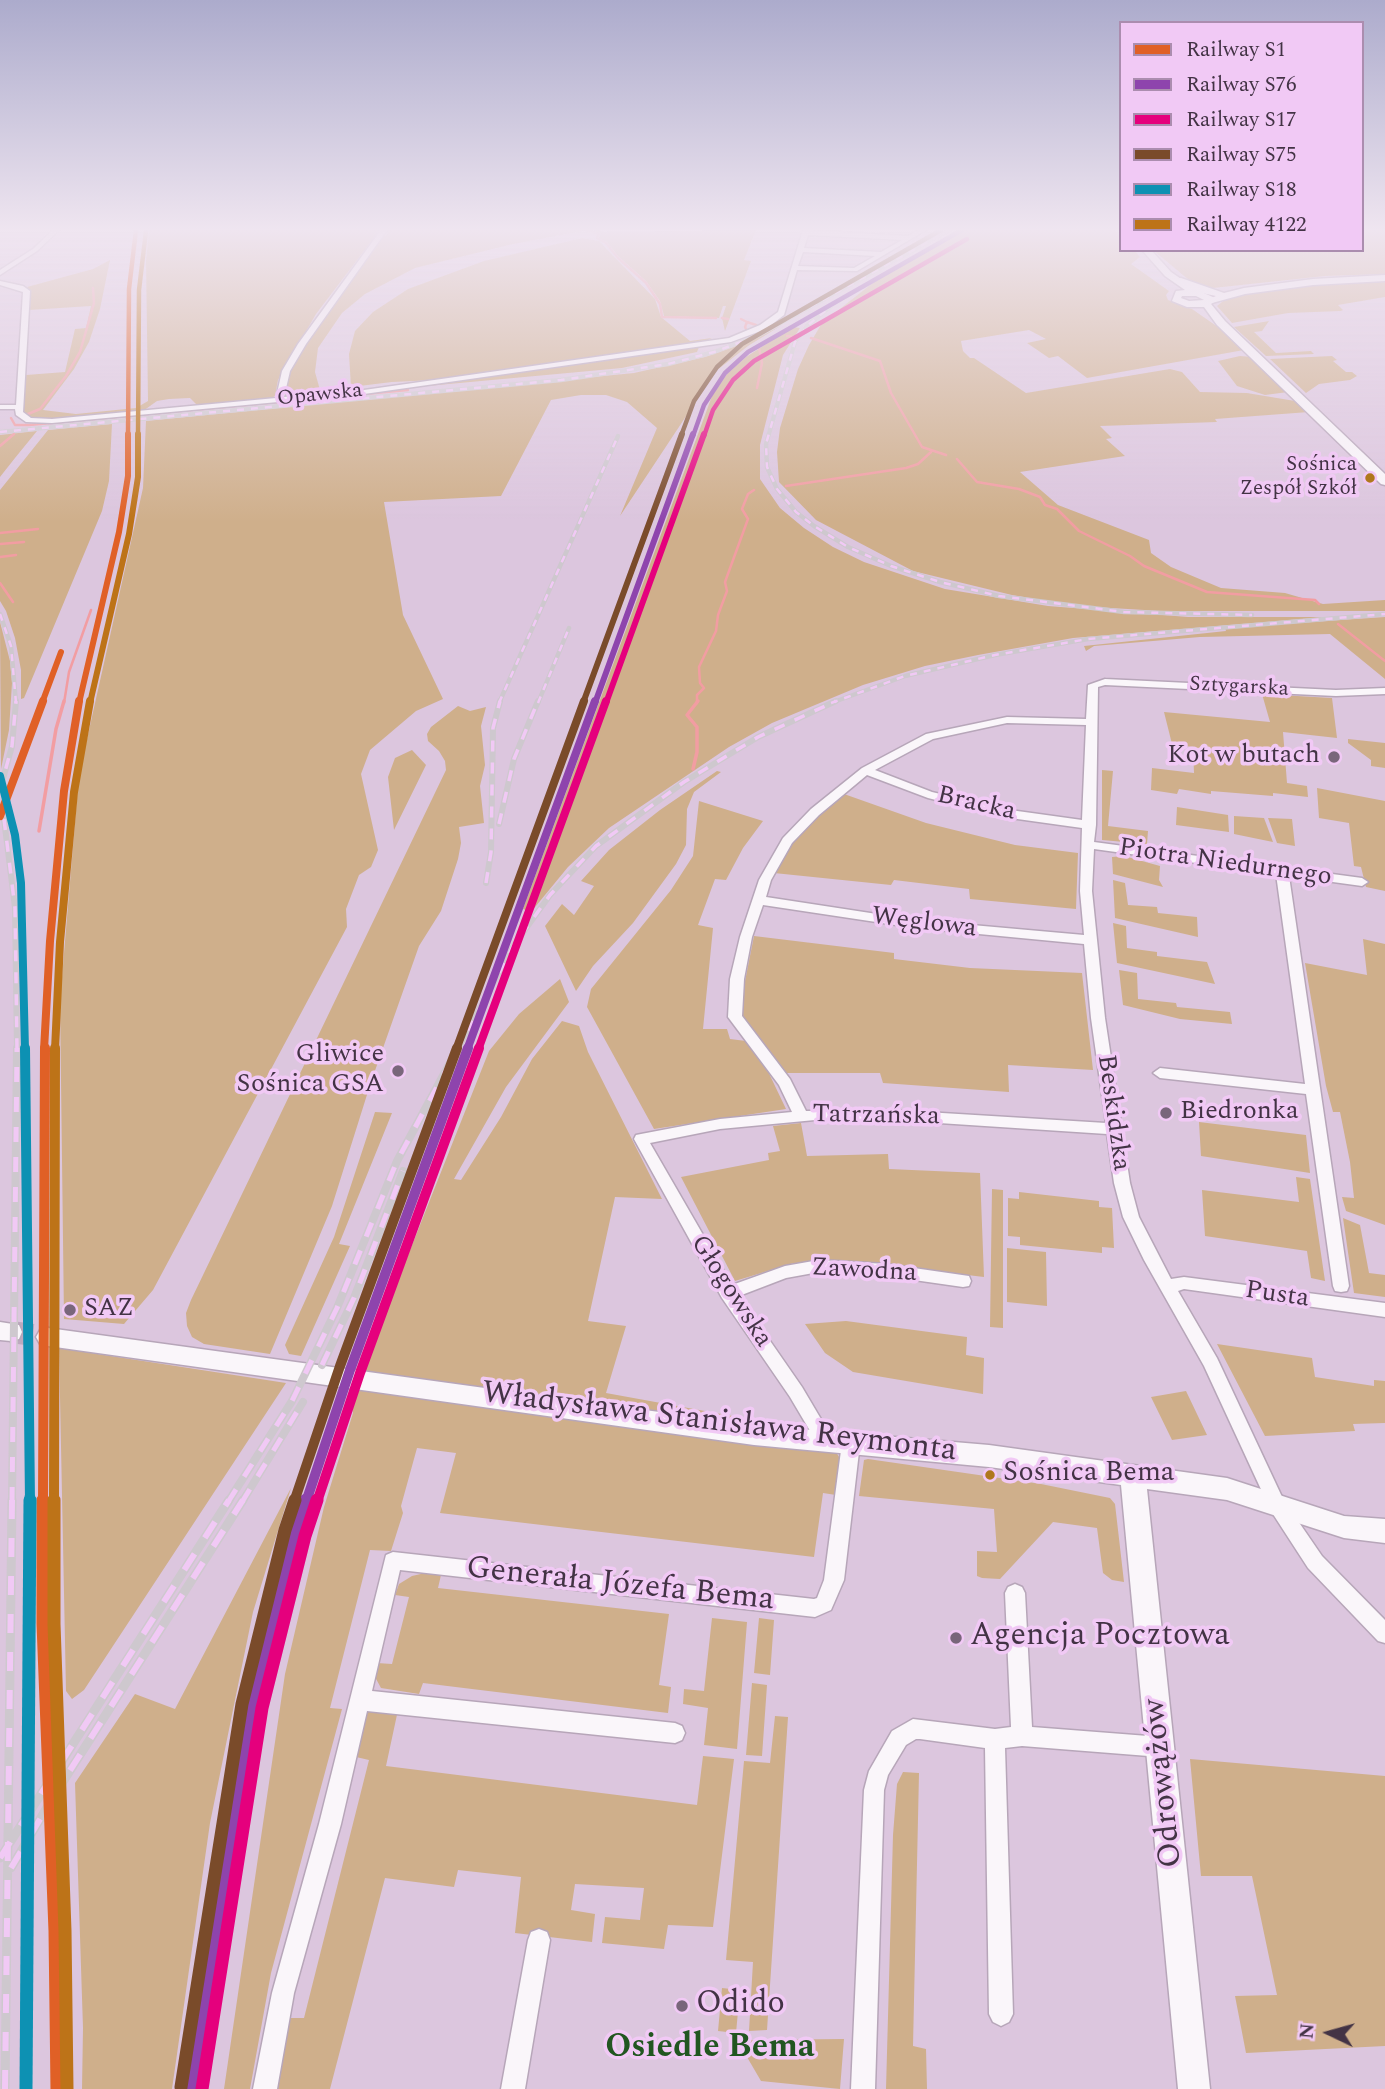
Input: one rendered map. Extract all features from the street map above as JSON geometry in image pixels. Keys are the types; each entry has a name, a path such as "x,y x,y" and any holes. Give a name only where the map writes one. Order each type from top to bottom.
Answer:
{"street":[{"path":"20,407 25,327"},
{"path":"279,400 286,371 314,327"},
{"name":"Opawska","path":"0,407 20,407 19,413 24,418 52,421 376,390 731,340 762,327"},
{"path":"1226,327 1385,481"},
{"name":"Sztygarska","path":"1093,685 1105,682 1336,693 1385,691"},
{"name":"Beskidzka","path":"1093,685 1086,891 1114,1129 1131,1217 1211,1363 1277,1505 1315,1562 1385,1634"},
{"path":"801,1116 785,1083 735,1017 741,959 758,900 765,880 787,841 815,812 866,770 914,742 944,731 1007,720 1092,722"},
{"name":"Bracka","path":"866,770 928,795 1003,813 1090,825"},
{"name":"Piotra Niedurnego","path":"1089,845 1362,882"},
{"path":"1282,872 1341,1286"},
{"name":"Węglowa","path":"758,900 916,924 1090,940"},
{"path":"1160,1073 1313,1090"},
{"name":"Tatrzańska","path":"641,1139 720,1124 801,1116 893,1115 1114,1129"},
{"name":"Głogowska","path":"641,1139 728,1293 796,1392 825,1441"},
{"name":"Zawodna","path":"728,1293 801,1268 819,1266 886,1270 963,1281"},
{"name":"Pusta","path":"1168,1286 1184,1283 1385,1311"},
{"name":"Władysława Stanisława Reymonta","path":"48,1337 754,1435 989,1456 1227,1489 1345,1527 1385,1531"},
{"name":"Generała Józefa Bema","path":"265,2089 283,1993 330,1824 393,1561 820,1607 829,1596 834,1580 851,1443"},
{"name":"Odrowążów","path":"1133,1476 1194,2089"},
{"path":"1015,1592 1021,1736"},
{"path":"360,1700 674,1733"},
{"path":"863,2089 874,1790 879,1771 899,1738 913,1729 995,1740 1021,1736 1161,1747"},
{"path":"995,1740 1001,2014"},
{"path":"513,2089 539,1940"}],"shaded area":[{"path":"86,327 94,327 89,342 74,369 43,410 76,414 136,408 148,401 147,327 308,327 278,380 275,396 270,399 198,406 190,398 169,399 157,401 143,411 56,419 35,418 23,412 26,375 65,372 75,329"},
{"path":"318,327 332,327 318,348 315,372 320,390 351,387 348,392 284,397 284,387 295,361"},
{"path":"358,327 674,327 690,341 712,338 704,342 436,380 351,387 349,354"},
{"path":"778,327 716,371 620,516 657,428 627,402 606,395 581,395 551,400 501,496 384,502 403,615 443,699 416,711 370,750 361,774 378,850 371,867 359,875 346,909 347,927 153,1290 124,1324 64,1319 60,1001 79,775 143,488 146,421 634,373 705,357"},
{"path":"792,327 800,328 783,355 760,445 760,479 780,508 804,528 833,547 864,562 945,589 1048,606 1188,617 1326,617 1073,638 925,666 863,685 772,723 729,747 609,828 568,867 531,912 523,909 712,396 727,374 746,357"},
{"path":"819,327 1219,327 1244,350 1087,378 1058,356 1049,358 1027,343 1046,339 1029,330 961,341 963,351 970,358 974,358 1026,393 1170,369 1182,372 1200,392 1247,393 1301,403 1309,412 1215,419 1217,422 1100,426 1112,438 1106,439 1125,456 1020,472 1058,505 1149,540 1151,553 1171,567 1221,588 1285,593 1323,604 1385,600 1385,611 1161,611 1078,606 1012,595 913,571 816,520 779,482 777,452 780,428 798,369"},
{"path":"1235,327 1264,327 1262,331 1254,332 1276,353 1311,351 1314,354 1266,356"},
{"path":"699,347 697,352 622,368 384,390"},
{"path":"1240,356 1252,357 1288,392 1265,395 1237,386 1218,361"},
{"path":"1332,356 1337,360 1333,361 1346,372 1357,376 1350,380 1319,384 1306,393 1270,359"},
{"path":"112,424 109,481 102,511 24,698 21,699 21,670 15,638 0,601 0,490 48,430"},
{"path":"37,431 15,458 0,477 0,435"},
{"path":"1385,617 1385,679 1330,634 1200,637 1094,646 1086,651 1084,646 1226,631 1225,628"},
{"path":"0,622 10,661 12,683 9,730 1,769"},
{"path":"1262,694 1332,698 1337,738 1283,732 1287,783 1307,786 1308,797 1211,791 1211,794 1179,789 1177,794 1151,790 1152,768 1194,773 1193,747 1172,744 1164,712 1270,722"},
{"path":"458,706 470,711 486,707 481,726 485,765 480,786 484,823 459,827 461,843 458,859 441,911 419,946 371,1082 332,1206 270,1354 204,1344 192,1337 187,1326 186,1313 191,1300 446,770 445,761 428,741 427,734 431,727"},
{"path":"1348,739 1385,743 1385,768 1371,766 1371,760 1348,743"},
{"path":"412,750 426,765 394,830 388,777 395,758"},
{"path":"1102,770 1113,771 1108,826 1148,831 1147,844 1102,840"},
{"path":"717,771 721,772 694,792 687,809 686,845 676,864 633,923 593,966 576,991 545,926 562,904 574,915 594,886 581,881 609,850 660,810"},
{"path":"1317,788 1385,801 1385,891 1366,887 1361,867 1354,866 1349,823 1319,818"},
{"path":"844,794 926,823 1015,845 1078,853 1076,909 970,899 969,889 894,880 891,885 774,873 781,858 804,828"},
{"path":"699,801 763,821 743,848 726,880 715,879 698,925 713,928 703,1029 727,1029 730,1039 746,1041 764,1063 786,1109 654,1129 587,1007 591,989 671,890 693,856"},
{"path":"1177,807 1228,815 1229,832 1176,825"},
{"path":"1234,816 1264,818 1273,842 1234,834"},
{"path":"1268,818 1292,819 1295,846 1277,843"},
{"path":"1124,856 1160,866 1159,880 1163,887 1113,874 1112,857"},
{"path":"1113,880 1125,883 1128,905 1157,907 1158,913 1197,917 1198,937 1115,918"},
{"path":"1113,923 1126,926 1127,948 1157,952 1157,956 1207,962 1215,984 1117,963"},
{"path":"754,936 894,953 894,959 970,968 1082,973 1093,1070 1008,1065 1009,1092 883,1083 880,1073 784,1073 744,1022 741,1001"},
{"path":"1363,939 1385,944 1385,1225 1346,1211 1342,1197 1354,1198 1350,1162 1340,1112 1333,1112 1326,1086 1305,963 1367,975"},
{"path":"1119,970 1137,973 1138,999 1176,1003 1177,1007 1230,1012 1232,1024 1180,1019 1123,1005"},
{"path":"560,979 569,1002 506,1087 454,1179 461,1180 501,1117 532,1059 562,1021 579,1026 588,1052 662,1199 615,1197 588,1321 626,1326 606,1393 787,1426 786,1428 358,1371 380,1326 489,1051 519,1014"},
{"path":"375,1112 392,1113 339,1244 350,1246 301,1356 289,1354 285,1345 334,1237"},
{"path":"1199,1122 1306,1135 1310,1173 1201,1156"},
{"path":"801,1123 807,1156 888,1154 889,1169 980,1173 984,1277 859,1262 794,1263 735,1281 681,1177 769,1160 768,1153 780,1151 773,1126"},
{"path":"1296,1177 1310,1179 1325,1281 1311,1278 1307,1251 1205,1236 1202,1190 1299,1202"},
{"path":"992,1189 1003,1190 1003,1328 990,1327"},
{"path":"1019,1192 1099,1201 1099,1207 1112,1208 1114,1248 1102,1247 1102,1253 1020,1245 1020,1237 1008,1236 1008,1198 1019,1199"},
{"path":"1343,1218 1360,1225 1369,1273 1385,1275 1385,1297 1354,1293"},
{"path":"1007,1248 1046,1252 1047,1306 1007,1302"},
{"path":"846,1321 967,1337 966,1355 984,1358 983,1394 853,1372 825,1353 805,1324"},
{"path":"1217,1344 1312,1358 1315,1377 1374,1386 1374,1380 1385,1381 1385,1423 1353,1424 1355,1431 1265,1436"},
{"path":"59,1348 286,1383 84,1690 72,1699 66,1691"},
{"path":"356,1389 836,1452 841,1460 836,1495 823,1493 814,1557 440,1513 456,1453 417,1448 401,1506 403,1513 391,1551 370,1550 330,1708 342,1709 271,1973 250,2089 224,2089 285,1674 324,1507 353,1413 351,1402"},
{"path":"1186,1391 1207,1435 1172,1440 1151,1397"},
{"path":"864,1460 1041,1484 1110,1498 1115,1504 1124,1582 1112,1580 1103,1573 1097,1528 1053,1522 1000,1579 977,1576 977,1551 997,1552 994,1509 859,1496"},
{"path":"291,1488 253,1612 210,1823 172,2089 82,2089 83,2028 75,1783 135,1694 175,1709"},
{"path":"425,1573 441,1575 438,1588 669,1614 659,1685 671,1687 668,1713 423,1683 419,1694 381,1688 375,1677 377,1663 392,1664 409,1597 395,1595 399,1584 412,1576"},
{"path":"712,1618 747,1622 737,1749 704,1745 708,1708 683,1704 684,1689 704,1691"},
{"path":"759,1618 774,1620 770,1675 754,1673"},
{"path":"752,1683 767,1685 762,1756 746,1755"},
{"path":"368,1706 398,1710 386,1766 697,1805 703,1756 734,1759 713,1927 668,1925 664,1949 602,1943 605,1917 640,1920 644,1888 575,1884 571,1910 595,1914 592,1942 515,1933 521,1877 458,1870 454,1887 385,1878 330,2089 278,2089 289,2018 304,2018 369,1760 356,1757"},
{"path":"775,1716 788,1717 767,2030 749,2031 753,1962 726,1960 744,1761 770,1763"},
{"path":"1190,1759 1385,1776 1385,2046 1246,2053 1235,1996 1277,1995 1252,1876 1201,1876"},
{"path":"903,1772 919,1773 913,2046 926,2049 927,2089 886,2089 893,1835 897,1784"},
{"path":"722,1988 740,1990 736,2033 718,2031"},
{"path":"844,2039 840,2089 761,2081 747,2057 751,2040"}],"waterway":[{"path":"28,414 40,409 66,376 80,352 87,327"},
{"path":"745,327 748,333"},
{"path":"787,336 793,337"},
{"path":"811,338 880,361 891,393 922,447 946,455"},
{"path":"757,388 762,363 759,348"},
{"path":"11,418 15,425 29,425 408,390"},
{"path":"0,446 14,434"},
{"path":"786,486 906,468 918,464 931,452"},
{"path":"957,459 977,482 1019,489 1040,497 1045,505 1057,509 1079,531 1130,556 1144,566 1207,592 1315,600 1319,604"},
{"path":"697,702 697,695 704,688 700,683 699,667 716,631 718,615 727,591 725,582 748,519 742,509 748,494 754,490"},
{"path":"0,533 38,529"},
{"path":"0,544 24,542"},
{"path":"0,557 16,555"},
{"path":"0,583 13,602"},
{"path":"64,703 69,672 91,610"},
{"path":"1338,624 1385,661"},
{"path":"39,831 56,729 64,701"},
{"path":"693,769 697,752 697,727 687,715 697,702"}],"tunnel":[{"path":"11,1332 48,1337"}],"railway":[{"path":"0,432 561,380 668,364 714,352 773,327"},
{"path":"806,327 795,342 766,444 767,467 777,489 796,512 814,526 848,547 891,566 940,582 999,596 1124,612 1252,615"},
{"path":"499,703 618,436"},
{"path":"0,614 11,646 16,702"},
{"path":"834,702 905,676 995,655 1088,639 1385,614"},
{"path":"538,703 569,628"},
{"path":"486,883 491,852 493,728 500,701"},
{"path":"499,824 514,759 538,701"},
{"path":"0,790 12,746 16,702"},
{"path":"457,1050 514,945 550,895 596,846 684,782 758,737 834,702"},
{"path":"4,819 15,908 17,1049"},
{"path":"228,1502 292,1401 337,1308 397,1161 458,1048"},
{"path":"12,1502 17,1049"},
{"path":"322,1365 354,1298 403,1171"},
{"path":"242,1502 303,1402"},
{"path":"8,1846 12,1500"},
{"path":"8,1846 229,1500"},
{"path":"11,1868 55,1794 243,1500"},
{"path":"0,1858 8,1846"},
{"path":"5,2089 8,1846"}],"rail line":[{"name":"S1","path":"57,2089 55,1931 43,1624 43,1078 50,941 64,791 80,698 119,532 128,476 129,327"},
{"name":"4122","path":"67,2089 65,1931 54,1624 54,1078 60,942 74,792 90,700 129,534 138,477 139,327"},
{"name":"S75","path":"181,2087 242,1704 285,1530 340,1366 694,401 717,367 742,344 771,327"},
{"name":"S76","path":"191,2089 252,1706 295,1533 350,1370 704,405 725,373 748,352 791,327"},
{"name":"S17","path":"202,2089 262,1708 305,1536 360,1373 713,410 733,380 754,361 813,327"},
{"name":"S1","path":"0,816 61,652"},
{"name":"S18","path":"0,776 15,835 21,883 25,1003 30,1541 26,2089"}],"place":[{"name":"Sośnica Zespół Szkół","path":"1370,478"},
{"name":"Kot w butach","path":"1334,757"},
{"name":"Gliwice Sośnica GSA","path":"398,1071"},
{"name":"Biedronka","path":"1166,1113"},
{"name":"SAZ","path":"70,1310"},
{"name":"Sośnica Bema","path":"990,1475"},
{"name":"Agencja Pocztowa","path":"956,1638"},
{"name":"Odido","path":"682,2006"}],"district":[{"name":"Osiedle Bema","path":"710,2050"}]}
